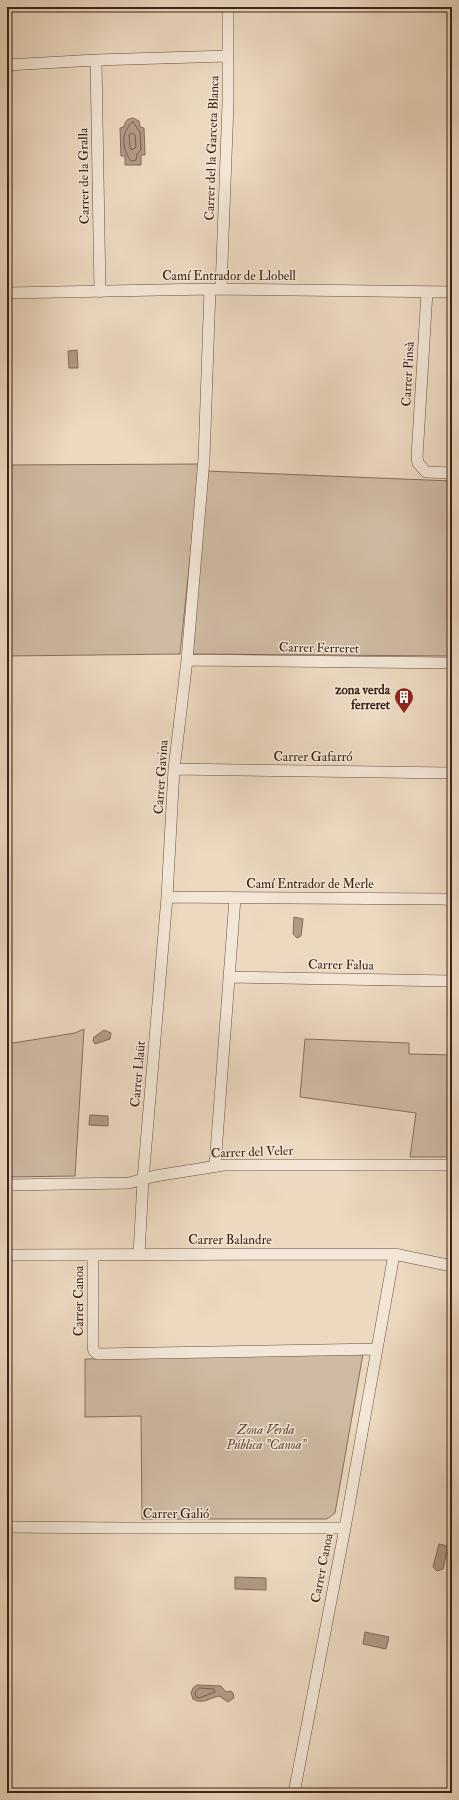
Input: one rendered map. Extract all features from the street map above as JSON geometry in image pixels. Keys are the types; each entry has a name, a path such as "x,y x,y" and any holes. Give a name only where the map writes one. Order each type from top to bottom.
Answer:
{"street":[{"name":"Carrer del la Garceta Blanca","path":"187,660 204,459 215,289 228,56 228,7"},
{"path":"7,65 96,60 228,56"},
{"name":"Carrer de la Gralla","path":"96,60 100,292"},
{"name":"Camí Entrador de Llobell","path":"7,293 215,289 452,292"},
{"name":"Carrer Pinsà","path":"427,292 417,457 418,463 426,472 452,473"},
{"name":"Carrer Ferreret","path":"187,660 452,663"},
{"name":"Carrer Gavina","path":"168,897 174,769 187,660"},
{"name":"Carrer Gafarró","path":"174,769 452,773"},
{"name":"Camí Entrador de Merle","path":"168,897 452,900"},
{"name":"Carrer Llaüt","path":"139,1254 143,1180 168,897"},
{"path":"215,1166 235,898"},
{"name":"Carrer Falua","path":"230,977 452,981"},
{"name":"Carrer del Veler","path":"7,1185 130,1183 155,1176 215,1166 452,1165"},
{"name":"Carrer Balandre","path":"7,1255 394,1254 452,1266"},
{"name":"Carrer Canoa","path":"294,1793 345,1528 394,1254"},
{"name":"Carrer Canoa","path":"93,1255 93,1347 94,1351 98,1354 377,1349"},
{"name":"Carrer Galió","path":"7,1527 345,1528"}],"green space":[{"path":"200,464 180,654 7,656 7,465"},
{"path":"206,471 452,481 452,656 191,654"},
{"path":"84,1029 75,1176 7,1177 7,1044 75,1033"},
{"path":"305,1039 409,1043 409,1054 452,1055 452,1157 410,1157 416,1113 300,1097"},
{"name":"Zona Verda Pública \"Canoa\"","path":"363,1354 335,1513 327,1519 142,1519 141,1416 85,1417 85,1359"}],"water":[{"path":"133,118 139,121 140,127 144,128 145,155 141,155 141,165 125,165 125,156 121,156 120,128 124,127 128,120"},
{"path":"77,350 78,368 69,368 68,351"},
{"path":"294,917 303,919 301,936 297,938 293,934"},
{"path":"104,1030 111,1033 110,1039 95,1044 93,1041 94,1037"},
{"path":"90,1115 108,1116 108,1126 89,1125"},
{"path":"439,1544 448,1546 443,1569 437,1571 433,1567"},
{"path":"235,1577 266,1578 266,1590 235,1589"},
{"path":"365,1632 389,1637 386,1649 363,1644"},
{"path":"197,1685 221,1686 226,1692 231,1691 234,1698 228,1702 219,1696 203,1701 196,1701 193,1699 191,1693 193,1688"}],"place":[{"name":"zona verda ferreret","path":"404,714"}]}
